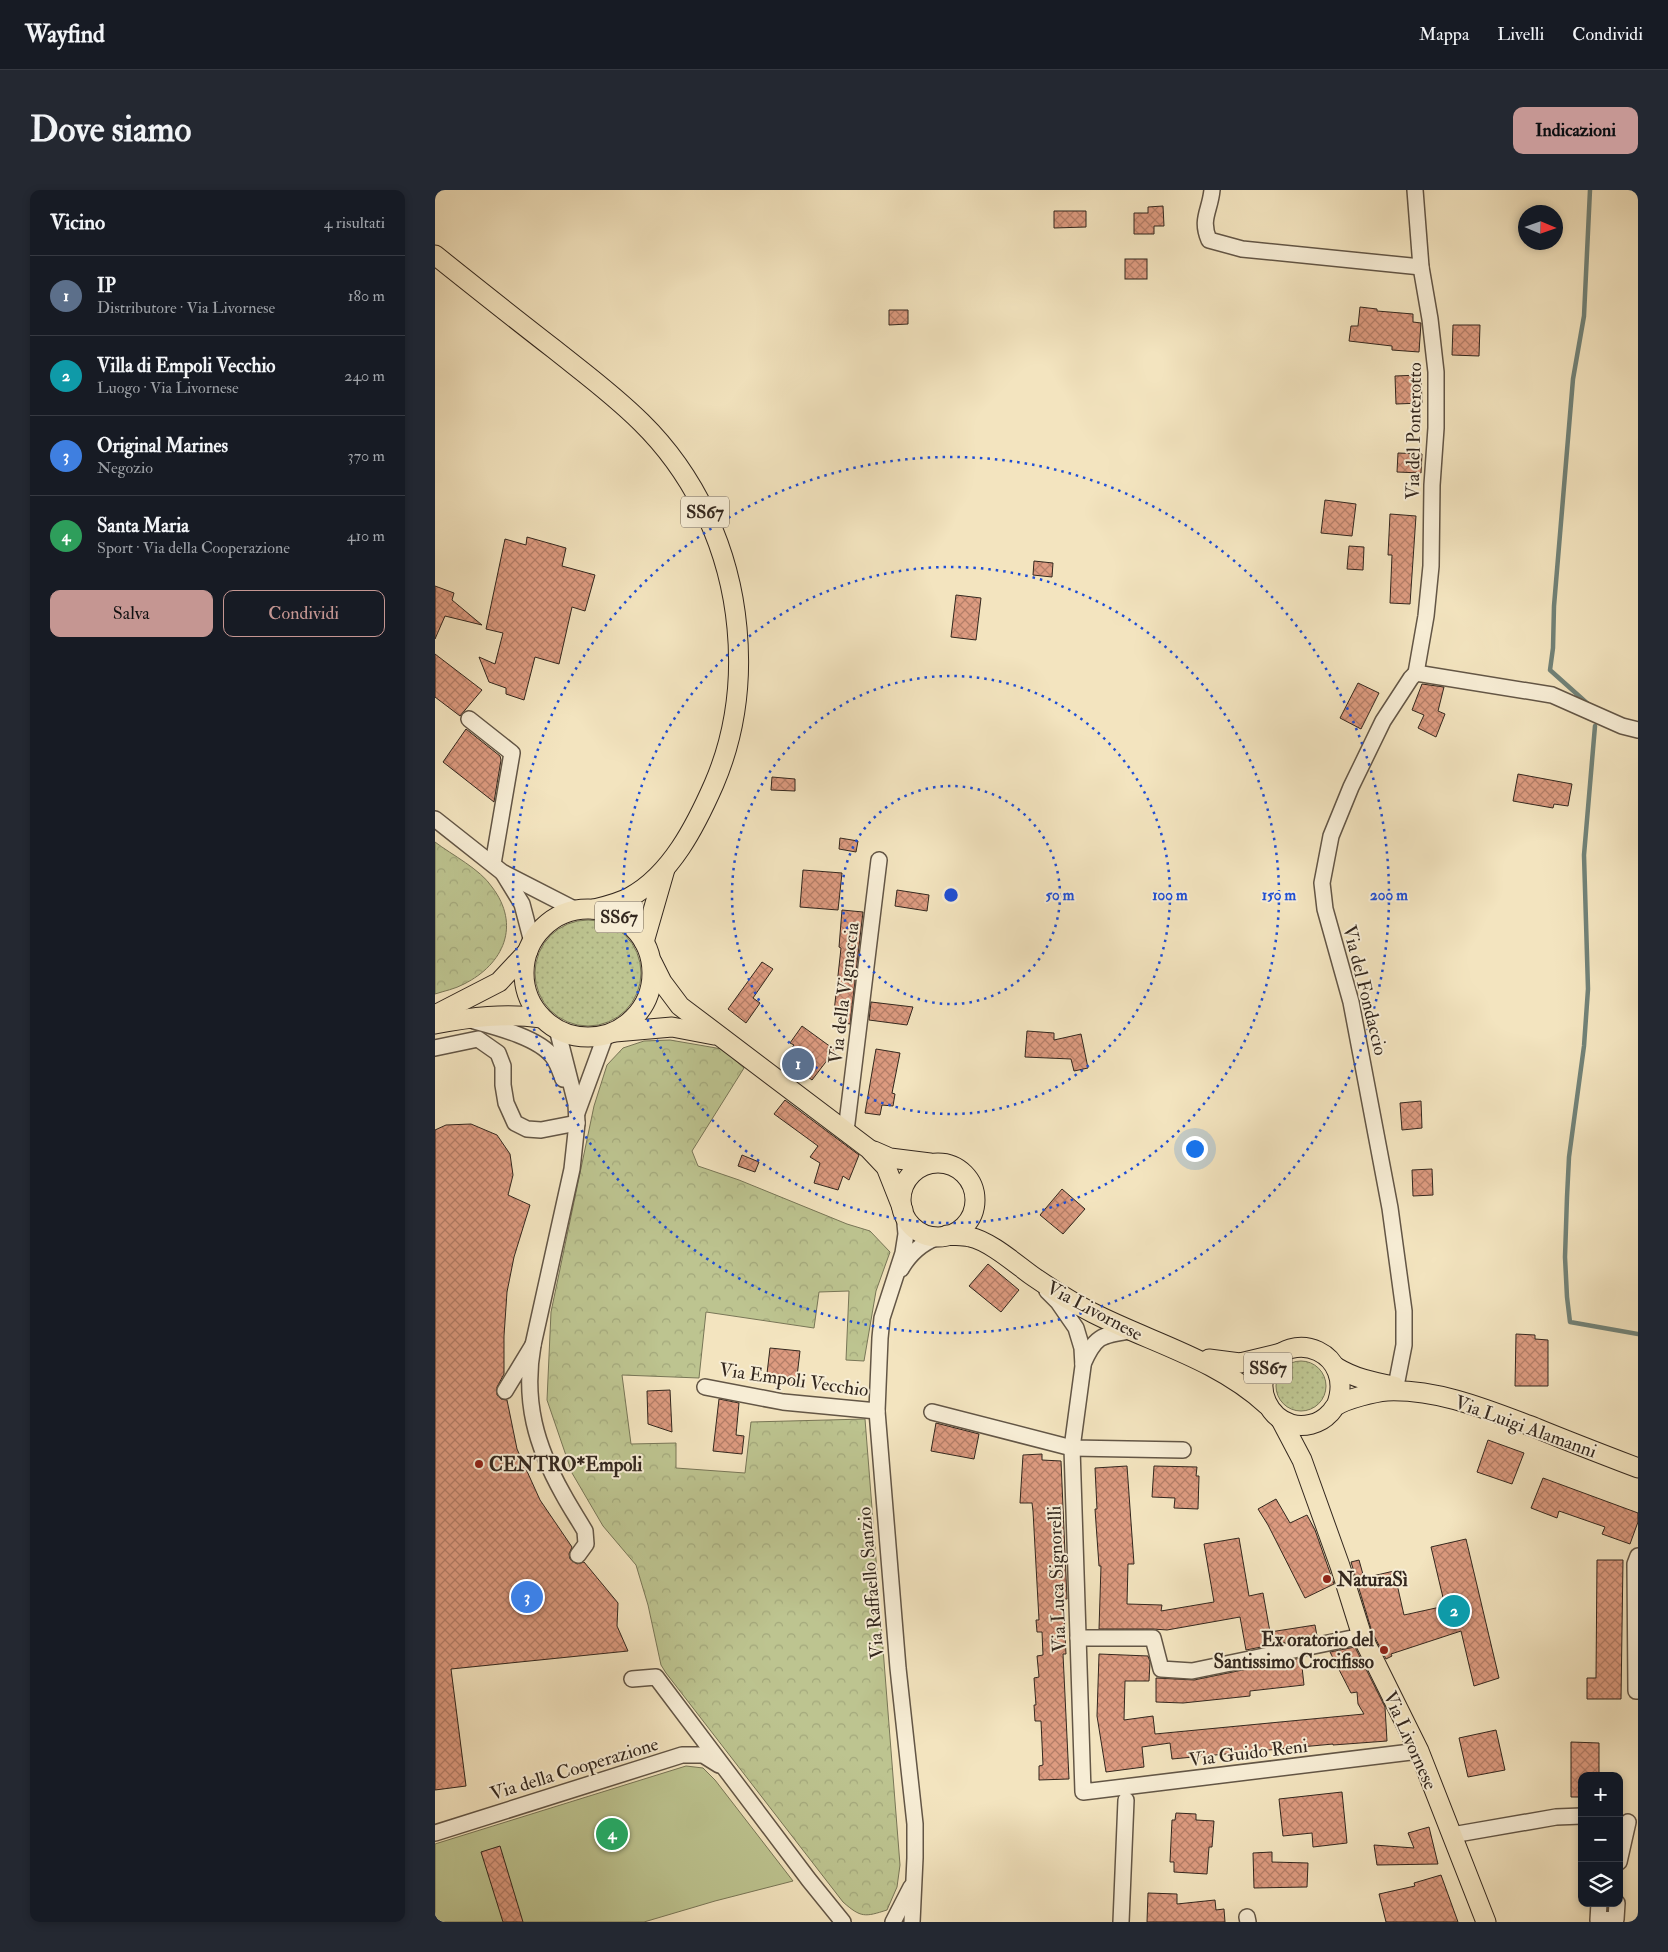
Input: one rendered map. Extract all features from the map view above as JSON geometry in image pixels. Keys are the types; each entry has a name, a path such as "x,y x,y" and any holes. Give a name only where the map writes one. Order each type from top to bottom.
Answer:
{"main road":[{"name":"SS67","path":"435,255 612,395 643,424 667,452 701,503 721,548 733,595 739,641 738,684 733,720 721,766 691,830 666,868 645,887 618,903 558,916 543,927 530,946"},
{"name":"SS67","path":"646,948 666,868"},
{"name":"Via Livornese","path":"585,910 618,916 628,923 637,932 662,982 675,1000 869,1149 886,1167 909,1223 927,1235 970,1237 1004,1254"},
{"name":"Via Livornese","path":"530,946 524,968 525,986 531,1003 550,1024 575,1036 593,1037 609,1033 672,1027 721,1036"},
{"path":"435,1015 499,982 530,946"},
{"name":"Via Livornese","path":"609,1033 628,1023 644,1003 651,979 651,966 646,948"},
{"path":"435,1024 465,1018 517,1015 550,1024"},
{"name":"Via Livornese","path":"869,1149 890,1158 941,1163 952,1165 961,1170 973,1188 981,1223 990,1239 1004,1254 1034,1277 1091,1312 1130,1331 1193,1356 1240,1382 1281,1420 1302,1460 1340,1566 1362,1636 1419,1751 1486,1922"},
{"path":"903,1212 901,1198 904,1186 910,1176 919,1168 930,1163"},
{"path":"943,1236 958,1230 967,1222 973,1211 975,1198"},
{"name":"Via Livornese","path":"1193,1356 1240,1363 1281,1353 1293,1348 1305,1348 1317,1350 1328,1357 1335,1367"},
{"name":"SS67","path":"1267,1405 1263,1394 1265,1376 1272,1361 1281,1353"},
{"name":"Via Luigi Alamanni","path":"1335,1367 1348,1375 1363,1380 1445,1397 1487,1409 1638,1468"},
{"path":"1281,1420 1292,1425 1311,1424 1328,1416 1336,1406 1341,1386 1340,1376 1335,1367"},
{"name":"Via Luigi Alamanni","path":"1336,1406 1353,1399 1385,1391 1404,1389"}],"street":[{"path":"1212,190 1204,229 1209,240 1242,249 1421,267"},
{"name":"Via del Ponterotto","path":"1415,190 1421,267 1437,372 1437,428 1432,485 1431,566 1426,616 1416,673"},
{"path":"1416,673 1552,695 1622,726 1638,730"},
{"name":"Via del Fondaccio","path":"1404,1389 1404,1311 1390,1208 1377,1149 1361,1048 1351,1002 1325,908 1322,883 1331,836 1351,787 1383,721 1416,673"},
{"path":"469,719 512,753 497,868"},
{"name":"Via Livornese","path":"435,819 497,868 585,910"},
{"name":"Via della Vignaccia","path":"846,1131 879,860"},
{"name":"Via Livornese","path":"497,868 522,904 530,946"},
{"path":"465,1018 490,1025 529,1040 547,1051 559,1068 577,1114"},
{"path":"550,1024 577,1114"},
{"path":"578,1555 586,1544 585,1532 544,1454 533,1424 529,1382 533,1345 572,1169 577,1114 609,1033"},
{"path":"435,1048 478,1039 498,1053 503,1066 503,1085 506,1103 515,1123 527,1129 541,1130 577,1114"},
{"name":"Via Raffaello Sanzio","path":"903,1212 906,1234 903,1253 881,1328 877,1411 898,1668 915,1824 912,1922"},
{"name":"Via Raffaello Sanzio","path":"893,1283 906,1261 920,1246 943,1236"},
{"path":"1034,1277 1057,1302 1076,1328 1082,1348 1083,1366"},
{"path":"1083,1366 1091,1347 1097,1340 1111,1334 1130,1331"},
{"path":"505,1391 533,1345"},
{"name":"Via Luca Signorelli","path":"1083,1366 1072,1448 1083,1792"},
{"name":"Via Empoli Vecchio","path":"705,1387 783,1402 877,1411"},
{"path":"932,1412 1072,1448 1183,1450"},
{"path":"1638,1556 1635,1564 1636,1691 1638,1691"},
{"path":"1078,1638 1153,1638 1161,1670 1192,1671 1362,1636"},
{"name":"Via della Cooperazione","path":"632,1678 656,1677 843,1922"},
{"name":"Via Guido Reni","path":"1083,1792 1419,1751"},
{"name":"Via della Cooperazione","path":"435,1833 682,1756 703,1756 724,1768"},
{"path":"1121,1922 1126,1800"},
{"path":"1452,1836 1556,1817 1578,1816"},
{"path":"1623,1845 1628,1823"},
{"name":"Via Raffaello Sanzio","path":"893,1922 914,1881"},
{"path":"1599,1907 1598,1920 1616,1919 1617,1907"}],"green space":[{"path":"435,842 487,880 501,901 506,929 504,942 498,955 489,966 478,976 464,984 435,994"},
{"path":"588,920 608,924 625,936 637,953 641,973 637,993 625,1010 608,1022 588,1026 568,1022 551,1010 539,993 535,973 539,953 551,936 568,924"},
{"path":"670,1040 722,1049 744,1068 692,1151 698,1166 739,1180 847,1224 870,1231 890,1252 876,1291 864,1361 846,1360 849,1291 819,1292 814,1328 706,1312 699,1378 622,1375 631,1444 676,1443 676,1468 745,1473 751,1422 865,1419 900,1865 897,1887 887,1910 873,1914 863,1915 854,1911 843,1902 666,1673 661,1665 648,1605 636,1565 603,1526 572,1473 547,1400 551,1312 594,1106 607,1065 623,1048 644,1041"},
{"path":"1296,1361 1306,1361 1319,1368 1326,1381 1326,1391 1319,1404 1306,1411 1296,1411 1287,1407 1280,1400 1276,1391 1276,1381 1280,1372 1287,1365"},
{"path":"686,1766 703,1768 715,1780 793,1881 644,1922 435,1922 435,1844"}],"building":[{"path":"1163,206 1164,226 1154,226 1154,234 1134,234 1134,213 1148,213 1148,207"},
{"path":"1054,211 1086,211 1086,227 1054,228"},
{"path":"1125,259 1147,259 1147,279 1125,279"},
{"path":"1360,307 1377,309 1377,311 1413,314 1413,322 1421,323 1419,352 1392,350 1392,346 1349,341 1351,326 1358,326"},
{"path":"889,310 908,310 908,324 889,325"},
{"path":"1453,325 1480,325 1479,356 1452,355"},
{"path":"1421,375 1422,403 1396,404 1395,376"},
{"path":"1398,453 1422,454 1421,473 1397,472"},
{"path":"1325,500 1356,504 1352,536 1321,533"},
{"path":"1390,514 1416,516 1410,604 1390,603 1392,555 1388,555"},
{"path":"527,537 566,548 562,566 595,575 585,611 572,607 559,664 535,657 524,700 506,694 506,688 489,682 479,657 495,664 503,633 486,629 505,539 526,545"},
{"path":"1349,546 1364,547 1363,570 1347,569"},
{"path":"1034,561 1053,563 1052,577 1033,575"},
{"path":"435,586 454,593 452,600 482,625 445,616 435,639"},
{"path":"956,595 981,598 976,640 951,637"},
{"path":"435,654 482,690 460,716 435,697"},
{"path":"1358,683 1379,693 1361,729 1340,718"},
{"path":"1422,684 1444,687 1438,711 1445,714 1436,737 1418,728 1424,715 1412,710"},
{"path":"466,729 500,756 501,760 494,802 443,762"},
{"path":"1518,774 1572,784 1568,806 1554,804 1553,808 1513,801"},
{"path":"772,777 795,779 795,791 771,790"},
{"path":"840,838 858,841 856,852 839,849"},
{"path":"803,870 842,873 838,910 800,907"},
{"path":"897,890 929,895 927,911 895,906"},
{"path":"842,910 863,912 850,1024 844,1023 845,1013 834,1012 841,948 839,947"},
{"path":"762,962 773,969 753,998 760,1003 746,1023 728,1009"},
{"path":"871,1002 913,1007 907,1025 869,1020"},
{"path":"802,1026 835,1050 812,1080 784,1059 794,1045 790,1043"},
{"path":"1027,1031 1054,1033 1054,1040 1081,1034 1088,1068 1074,1071 1071,1059 1025,1057"},
{"path":"876,1049 900,1053 892,1093 895,1094 893,1106 882,1105 880,1115 865,1113"},
{"path":"785,1100 859,1155 849,1180 843,1176 838,1190 814,1183 820,1163 810,1157 818,1146 774,1114"},
{"path":"1421,1101 1422,1128 1402,1130 1400,1103"},
{"name":"CENTRO*Empoli","path":"471,1124 497,1135 510,1154 513,1175 508,1195 530,1205 514,1257 507,1292 504,1374 497,1387 497,1395 501,1399 507,1400 517,1449 540,1500 572,1547 569,1554 570,1559 577,1564 584,1562 618,1603 617,1626 628,1651 451,1669 466,1786 435,1790 435,1130 446,1125"},
{"path":"742,1155 759,1162 755,1172 738,1166"},
{"path":"1432,1169 1433,1195 1413,1196 1412,1170"},
{"path":"1062,1189 1085,1209 1063,1234 1040,1215"},
{"path":"988,1264 1019,1290 1001,1312 969,1286"},
{"path":"1516,1334 1535,1335 1535,1339 1548,1340 1548,1386 1515,1386"},
{"path":"770,1348 800,1351 796,1385 766,1382"},
{"path":"670,1390 672,1432 648,1424 647,1391"},
{"path":"719,1399 739,1403 736,1435 744,1436 742,1454 713,1451"},
{"path":"936,1423 979,1434 974,1459 931,1451"},
{"path":"1488,1440 1524,1453 1512,1484 1477,1472"},
{"path":"1042,1454 1042,1460 1061,1461 1067,1599 1063,1599 1066,1654 1063,1654 1069,1779 1039,1780 1039,1766 1043,1765 1041,1721 1035,1721 1034,1678 1039,1677 1037,1656 1043,1655 1042,1632 1037,1632 1036,1620 1039,1620 1032,1503 1020,1503 1023,1455"},
{"path":"1127,1466 1134,1564 1128,1564 1127,1604 1162,1605 1161,1611 1214,1602 1204,1544 1239,1538 1249,1596 1263,1593 1270,1632 1315,1625 1317,1636 1246,1650 1240,1617 1167,1630 1099,1629 1101,1566 1099,1566 1095,1509 1097,1509 1095,1468"},
{"path":"1154,1466 1197,1467 1196,1476 1199,1476 1198,1509 1174,1508 1175,1498 1152,1497"},
{"path":"1543,1478 1638,1513 1638,1522 1630,1544 1602,1534 1605,1527 1559,1511 1557,1518 1531,1508"},
{"path":"1276,1499 1290,1523 1307,1515 1315,1530 1334,1584 1305,1598 1258,1509"},
{"path":"1466,1539 1499,1678 1474,1686 1461,1631 1391,1654 1392,1656 1386,1659 1372,1632 1351,1562 1359,1560 1364,1578 1394,1571 1404,1615 1445,1606 1431,1547"},
{"path":"1597,1560 1623,1560 1621,1699 1587,1699 1587,1678 1596,1678"},
{"path":"1355,1647 1385,1707 1387,1741 1333,1744 1172,1759 1170,1743 1142,1747 1144,1767 1106,1772 1097,1716 1099,1654 1148,1656 1150,1662 1149,1681 1125,1681 1124,1720 1153,1716 1155,1734 1364,1714 1358,1704 1357,1692 1351,1693 1330,1652"},
{"path":"1301,1658 1304,1685 1250,1691 1250,1696 1183,1703 1156,1702 1156,1678 1194,1680"},
{"path":"1496,1730 1505,1770 1468,1777 1459,1738"},
{"path":"1571,1742 1599,1743 1599,1772 1578,1772 1578,1797 1571,1797"},
{"path":"1342,1792 1347,1843 1313,1847 1312,1833 1283,1836 1279,1799"},
{"path":"1176,1813 1196,1814 1196,1820 1214,1821 1212,1847 1209,1847 1207,1874 1174,1872 1174,1862 1170,1862 1172,1820 1175,1820"},
{"path":"1429,1827 1438,1864 1377,1865 1374,1845 1414,1848 1408,1833"},
{"path":"500,1846 523,1922 503,1922 481,1852"},
{"path":"1272,1852 1272,1862 1308,1863 1307,1887 1254,1888 1253,1853"},
{"path":"1441,1875 1458,1922 1386,1922 1379,1894 1415,1886 1414,1883"},
{"path":"1148,1893 1177,1894 1177,1904 1215,1900 1216,1910 1224,1909 1225,1922 1147,1922"}],"waterway":[{"path":"1588,704 1550,670 1573,379 1584,316 1590,190"},
{"path":"1595,726 1584,855 1588,989 1584,1046 1569,1157 1565,1257 1567,1297 1570,1322 1638,1334"}],"place":[{"name":"IP","path":"798,1064"},
{"name":"CENTRO*Empoli","path":"479,1464"},
{"name":"NaturaSì","path":"1327,1579"},
{"name":"Original Marines","path":"527,1597"},
{"name":"Villa di Empoli Vecchio","path":"1454,1611"},
{"name":"Ex oratorio del Santissimo Crocifisso","path":"1384,1650"},
{"name":"Santa Maria","path":"612,1834"}]}
